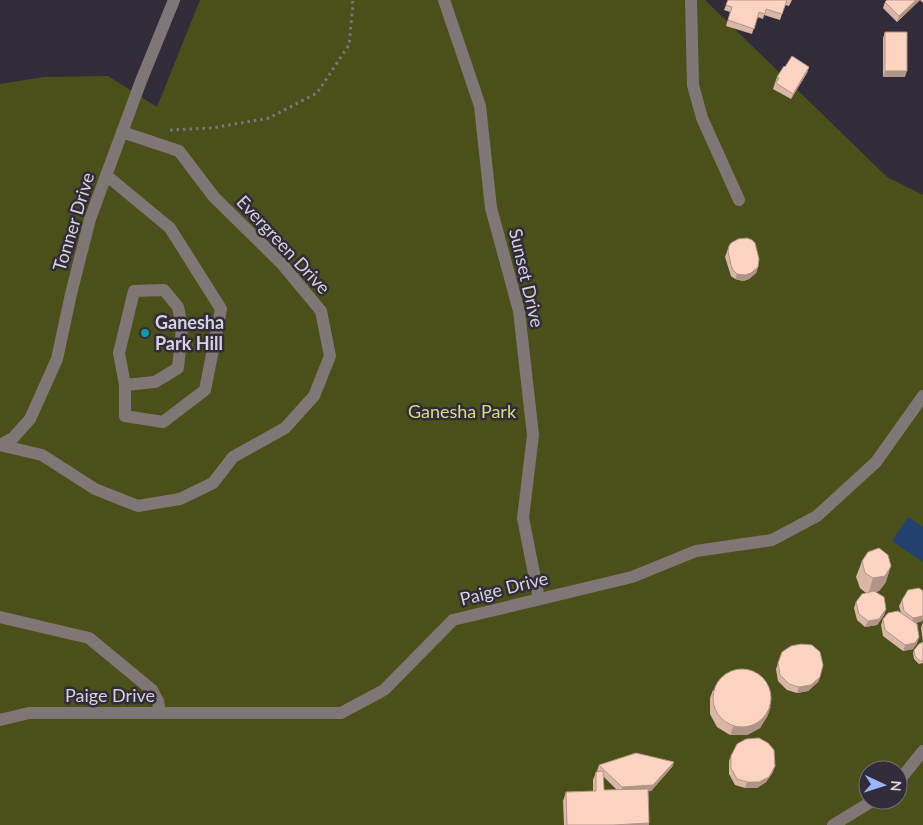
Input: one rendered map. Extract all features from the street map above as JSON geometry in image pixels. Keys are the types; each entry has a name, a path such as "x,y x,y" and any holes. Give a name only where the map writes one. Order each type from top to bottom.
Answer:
{"street":[{"name":"Tonner Drive","path":"0,445 13,438 30,419 58,359 71,294 90,219 141,81 174,0"},
{"name":"Sunset Drive","path":"444,0 480,106 490,208 519,310 533,436 523,518 539,598"},
{"path":"691,0 693,85 702,118 739,200"},
{"name":"Evergreen Drive","path":"0,445 42,455 95,489 138,506 180,499 213,483 233,456 285,428 314,396 330,356 321,311 282,264 214,197 179,151 122,132"},
{"path":"106,175 170,228 221,309 204,390 163,422 125,416 125,385 119,353 134,291 164,290 178,307 182,327 178,368 155,382 125,385"},
{"name":"Paige Drive","path":"0,720 29,713 341,713 384,690 453,620 632,577 696,551 772,540 817,516 876,462 923,396"},
{"path":"0,617 89,638 152,690 158,701 160,713"},
{"path":"908,770 923,751"},
{"path":"833,825 858,810"}],"path":[{"path":"162,130 212,128 269,118 317,93 349,45 352,0"}],"green space":[{"name":"Ganesha Park","path":"200,0 705,0 887,177 923,195 923,825 0,825 0,84 44,77 108,76 157,107"}],"water":[{"path":"908,517 923,527 923,562 892,541"}],"building":[{"path":"728,0 787,0 782,14 766,9 765,14 759,12 754,29 728,20 732,7 726,5"},
{"path":"887,0 916,0 899,16 885,2"},
{"path":"885,32 907,32 907,71 885,71"},
{"path":"792,56 809,67 793,94 776,83 779,78 777,77"},
{"path":"747,238 755,243 759,259 758,267 745,275 737,274 731,265 728,251 729,246 738,239"},
{"path":"879,548 888,555 891,566 885,576 873,578 865,573 862,561 868,552"},
{"path":"919,588 923,591 923,616 913,618 904,611 902,600 908,590"},
{"path":"874,591 884,597 886,609 879,619 868,621 859,614 856,602 862,594"},
{"path":"898,611 917,624 919,637 915,643 905,645 885,630 883,619 888,613"},
{"path":"923,642 923,661 920,661 915,656 914,650"},
{"path":"801,644 812,645 820,652 823,665 820,677 811,685 799,687 789,684 780,675 778,663 782,652 791,646"},
{"path":"736,669 748,669 763,677 771,692 771,704 763,719 748,727 736,727 721,719 713,704 713,692 721,677"},
{"path":"759,738 768,743 774,750 775,766 769,777 759,782 747,782 737,779 731,768 731,756 737,744 746,739"},
{"path":"636,753 674,762 653,785 622,787 599,765"},
{"path":"603,771 604,790 648,789 649,823 567,825 566,792 596,791 596,772"}],"place":[{"name":"Ganesha Park Hill","path":"145,333"}]}
